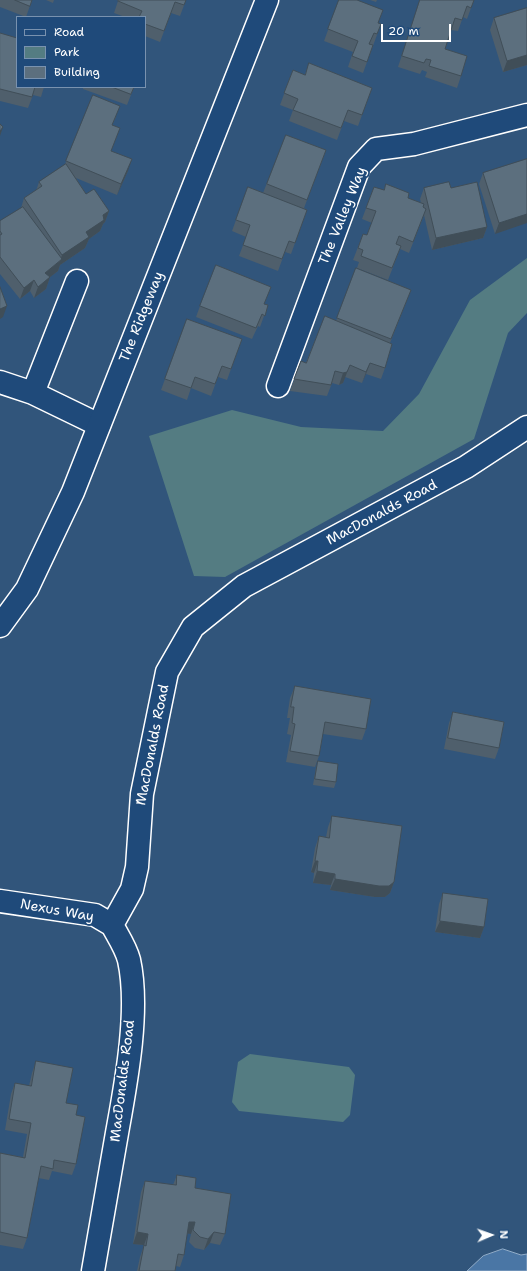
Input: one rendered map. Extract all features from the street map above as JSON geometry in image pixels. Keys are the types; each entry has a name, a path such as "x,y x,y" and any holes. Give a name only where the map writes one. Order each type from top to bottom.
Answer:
{"street":[{"name":"The Ridgeway","path":"0,626 27,590 73,492 267,0"},
{"name":"The Valley Way","path":"278,386 359,167 376,149 414,144 527,115"},
{"path":"33,393 77,281"},
{"path":"0,382 33,393 99,426"},
{"name":"MacDonalds Road","path":"93,1271 122,1108 129,1059 131,1024 131,976 128,959 112,925 132,889 137,867 142,794 167,672 193,627 244,586 460,471 527,427"},
{"name":"Nexus Way","path":"0,901 95,915 112,925"}],"green space":[{"path":"527,258 527,313 508,333 474,439 225,577 194,576 149,436 232,410 301,427 383,431 419,394 470,300"},
{"path":"250,1054 349,1067 355,1075 350,1115 343,1122 239,1111 232,1102 238,1062"}],"water":[{"path":"503,1249 521,1255 527,1254 527,1271 467,1271 483,1256"}],"building":[{"path":"15,0 32,0 30,6"},
{"path":"186,0 184,5 175,2 164,31 146,24 146,16 140,16 142,11 118,1"},
{"path":"339,0 357,0 383,10 378,23 381,24 377,34 374,33 369,44 373,45 367,62 352,56 358,41 328,29"},
{"path":"420,0 474,0 471,8 467,6 462,20 455,18 445,49 467,56 461,76 429,66 431,60 426,59 424,63 402,56"},
{"path":"527,8 527,55 507,61 494,18"},
{"path":"0,33 16,38 16,88 35,88 32,97 0,89"},
{"path":"309,63 372,88 362,115 348,110 341,128 293,110 298,99 284,93 293,70 305,75"},
{"path":"115,88 134,88 131,94"},
{"path":"93,95 120,106 112,125 120,128 111,151 132,159 121,184 66,161"},
{"path":"0,124 3,127 0,131"},
{"path":"286,135 326,150 307,200 267,184"},
{"path":"527,159 527,214 499,223 483,173"},
{"path":"66,164 86,194 94,189 109,211 103,215 104,220 86,232 89,237 62,255 24,198 42,186 39,182"},
{"path":"449,182 451,188 477,182 487,227 436,238 424,188"},
{"path":"386,184 409,193 408,198 424,204 423,207 426,209 413,242 399,236 396,244 401,246 392,268 361,256 363,250 358,248 363,234 367,235 376,211 366,208 374,187 384,190"},
{"path":"248,187 307,210 295,243 289,241 282,259 243,245 250,225 236,220"},
{"path":"23,207 62,259 45,273 50,277 38,287 34,280 24,288 0,257 0,235 2,234 0,231 0,221"},
{"path":"216,265 271,287 264,304 268,305 265,316 262,314 256,328 200,306"},
{"path":"356,268 411,290 391,339 337,318"},
{"path":"0,287 7,306 0,309"},
{"path":"325,316 392,344 385,368 370,363 366,372 350,365 347,372 343,373 335,371 331,385 294,379 301,361 306,363"},
{"path":"187,319 242,339 231,369 222,366 215,384 195,377 191,388 165,379"},
{"path":"295,686 371,699 366,729 325,722 319,756 290,751 295,724 292,723 294,707 291,707"},
{"path":"453,712 504,722 499,748 448,738"},
{"path":"318,761 338,764 336,782 315,779"},
{"path":"332,816 402,826 394,882 389,886 379,886 335,879 335,874 317,871 318,861 315,861 319,836 329,838"},
{"path":"443,893 488,899 484,927 440,921"},
{"path":"36,1061 73,1068 66,1103 78,1105 76,1115 85,1117 76,1164 54,1160 53,1169 41,1166 27,1238 0,1232 0,1153 25,1158 31,1123 9,1119 15,1083 31,1086"},
{"path":"177,1175 196,1178 195,1188 231,1194 225,1234 214,1232 208,1239 200,1237 193,1230 195,1222 189,1222 184,1255 178,1254 175,1271 139,1271 144,1245 146,1246 148,1234 137,1232 145,1181 176,1185"}]}
